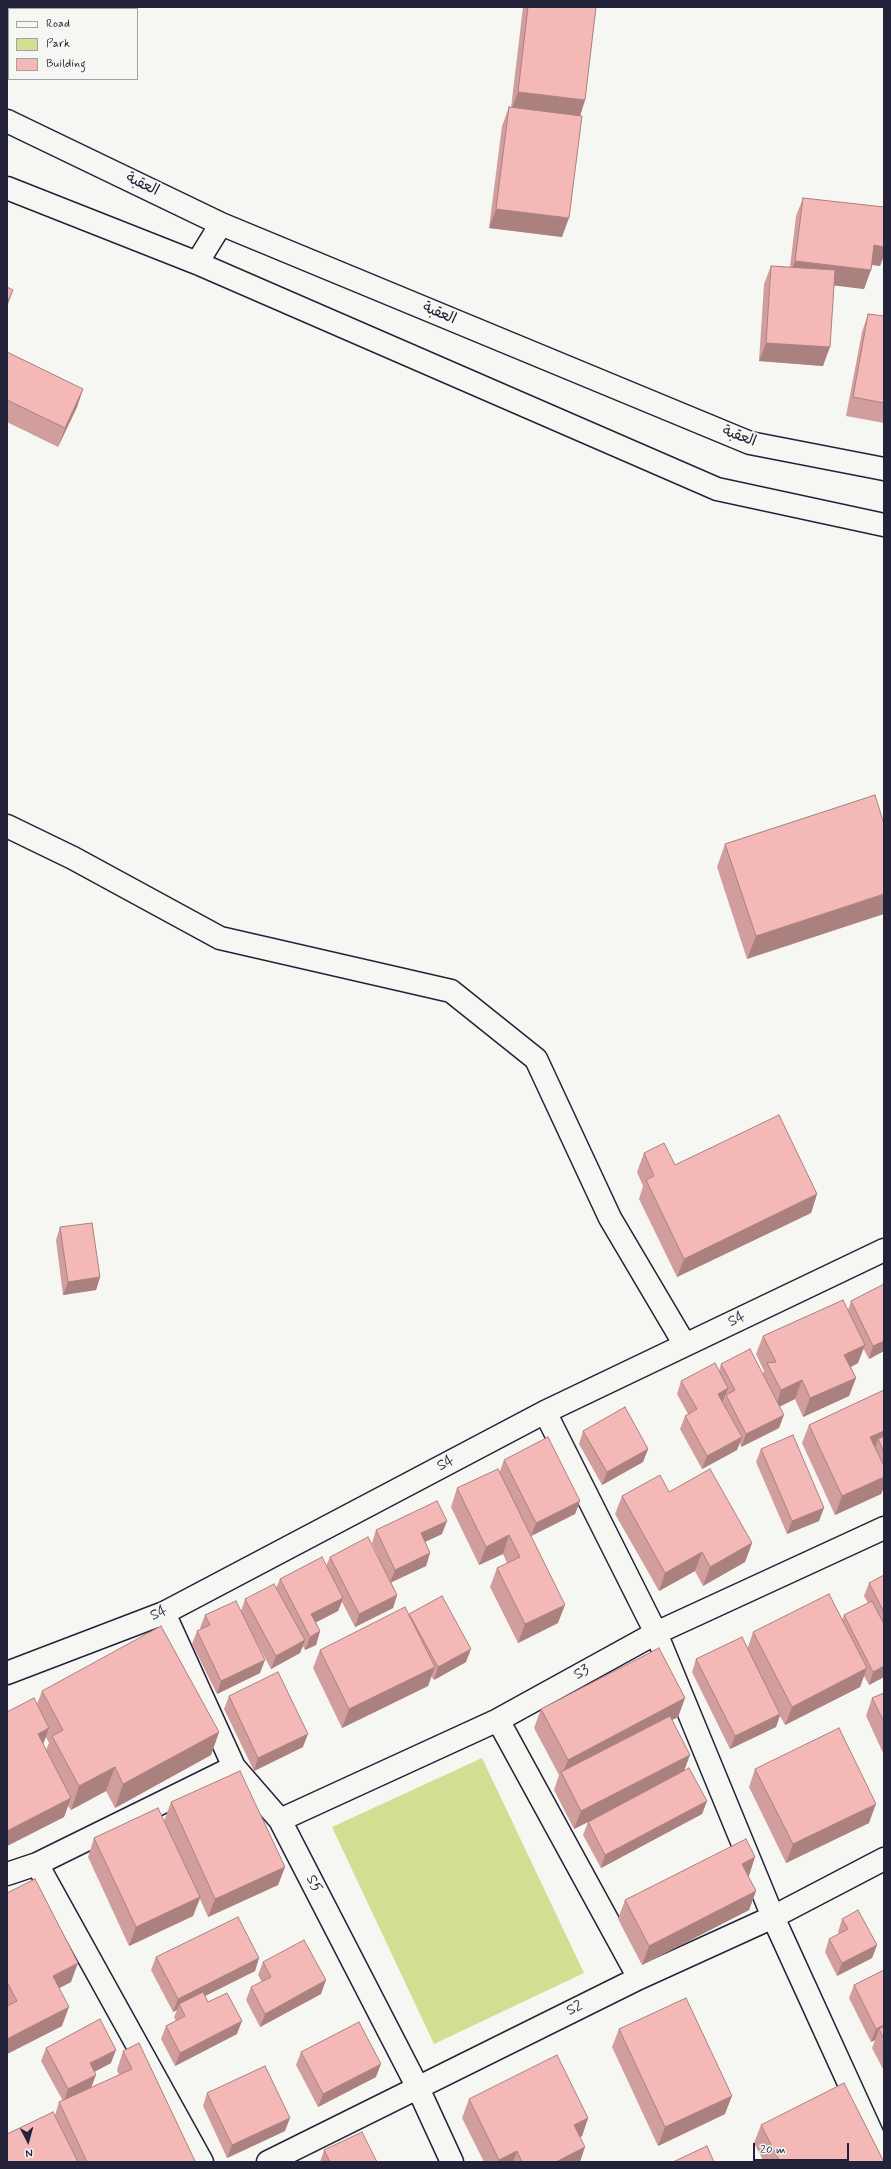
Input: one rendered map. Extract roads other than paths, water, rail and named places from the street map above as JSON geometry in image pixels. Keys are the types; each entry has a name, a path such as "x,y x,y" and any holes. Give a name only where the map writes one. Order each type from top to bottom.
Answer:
{"street":[{"name":"العقبة","path":"7,121 221,224 750,443 884,469"},
{"path":"7,188 197,264 717,489 884,525"},
{"path":"197,264 221,224"},
{"path":"7,826 73,858 220,938 451,991 536,1059 610,1218 685,1345"},
{"name":"S4","path":"7,1673 164,1613 545,1412 884,1250"},
{"path":"545,1412 656,1633 773,1917 884,2160"},
{"name":"S3","path":"280,1820 498,1720 656,1633 884,1528"},
{"name":"S5","path":"164,1613 234,1767 280,1820 417,2086 452,2162"},
{"path":"498,1720 639,1978"},
{"path":"7,1874 37,1864 234,1767"},
{"name":"S2","path":"268,2162 417,2086 639,1978 773,1917 884,1859"},
{"path":"37,1864 202,2162"}]}
